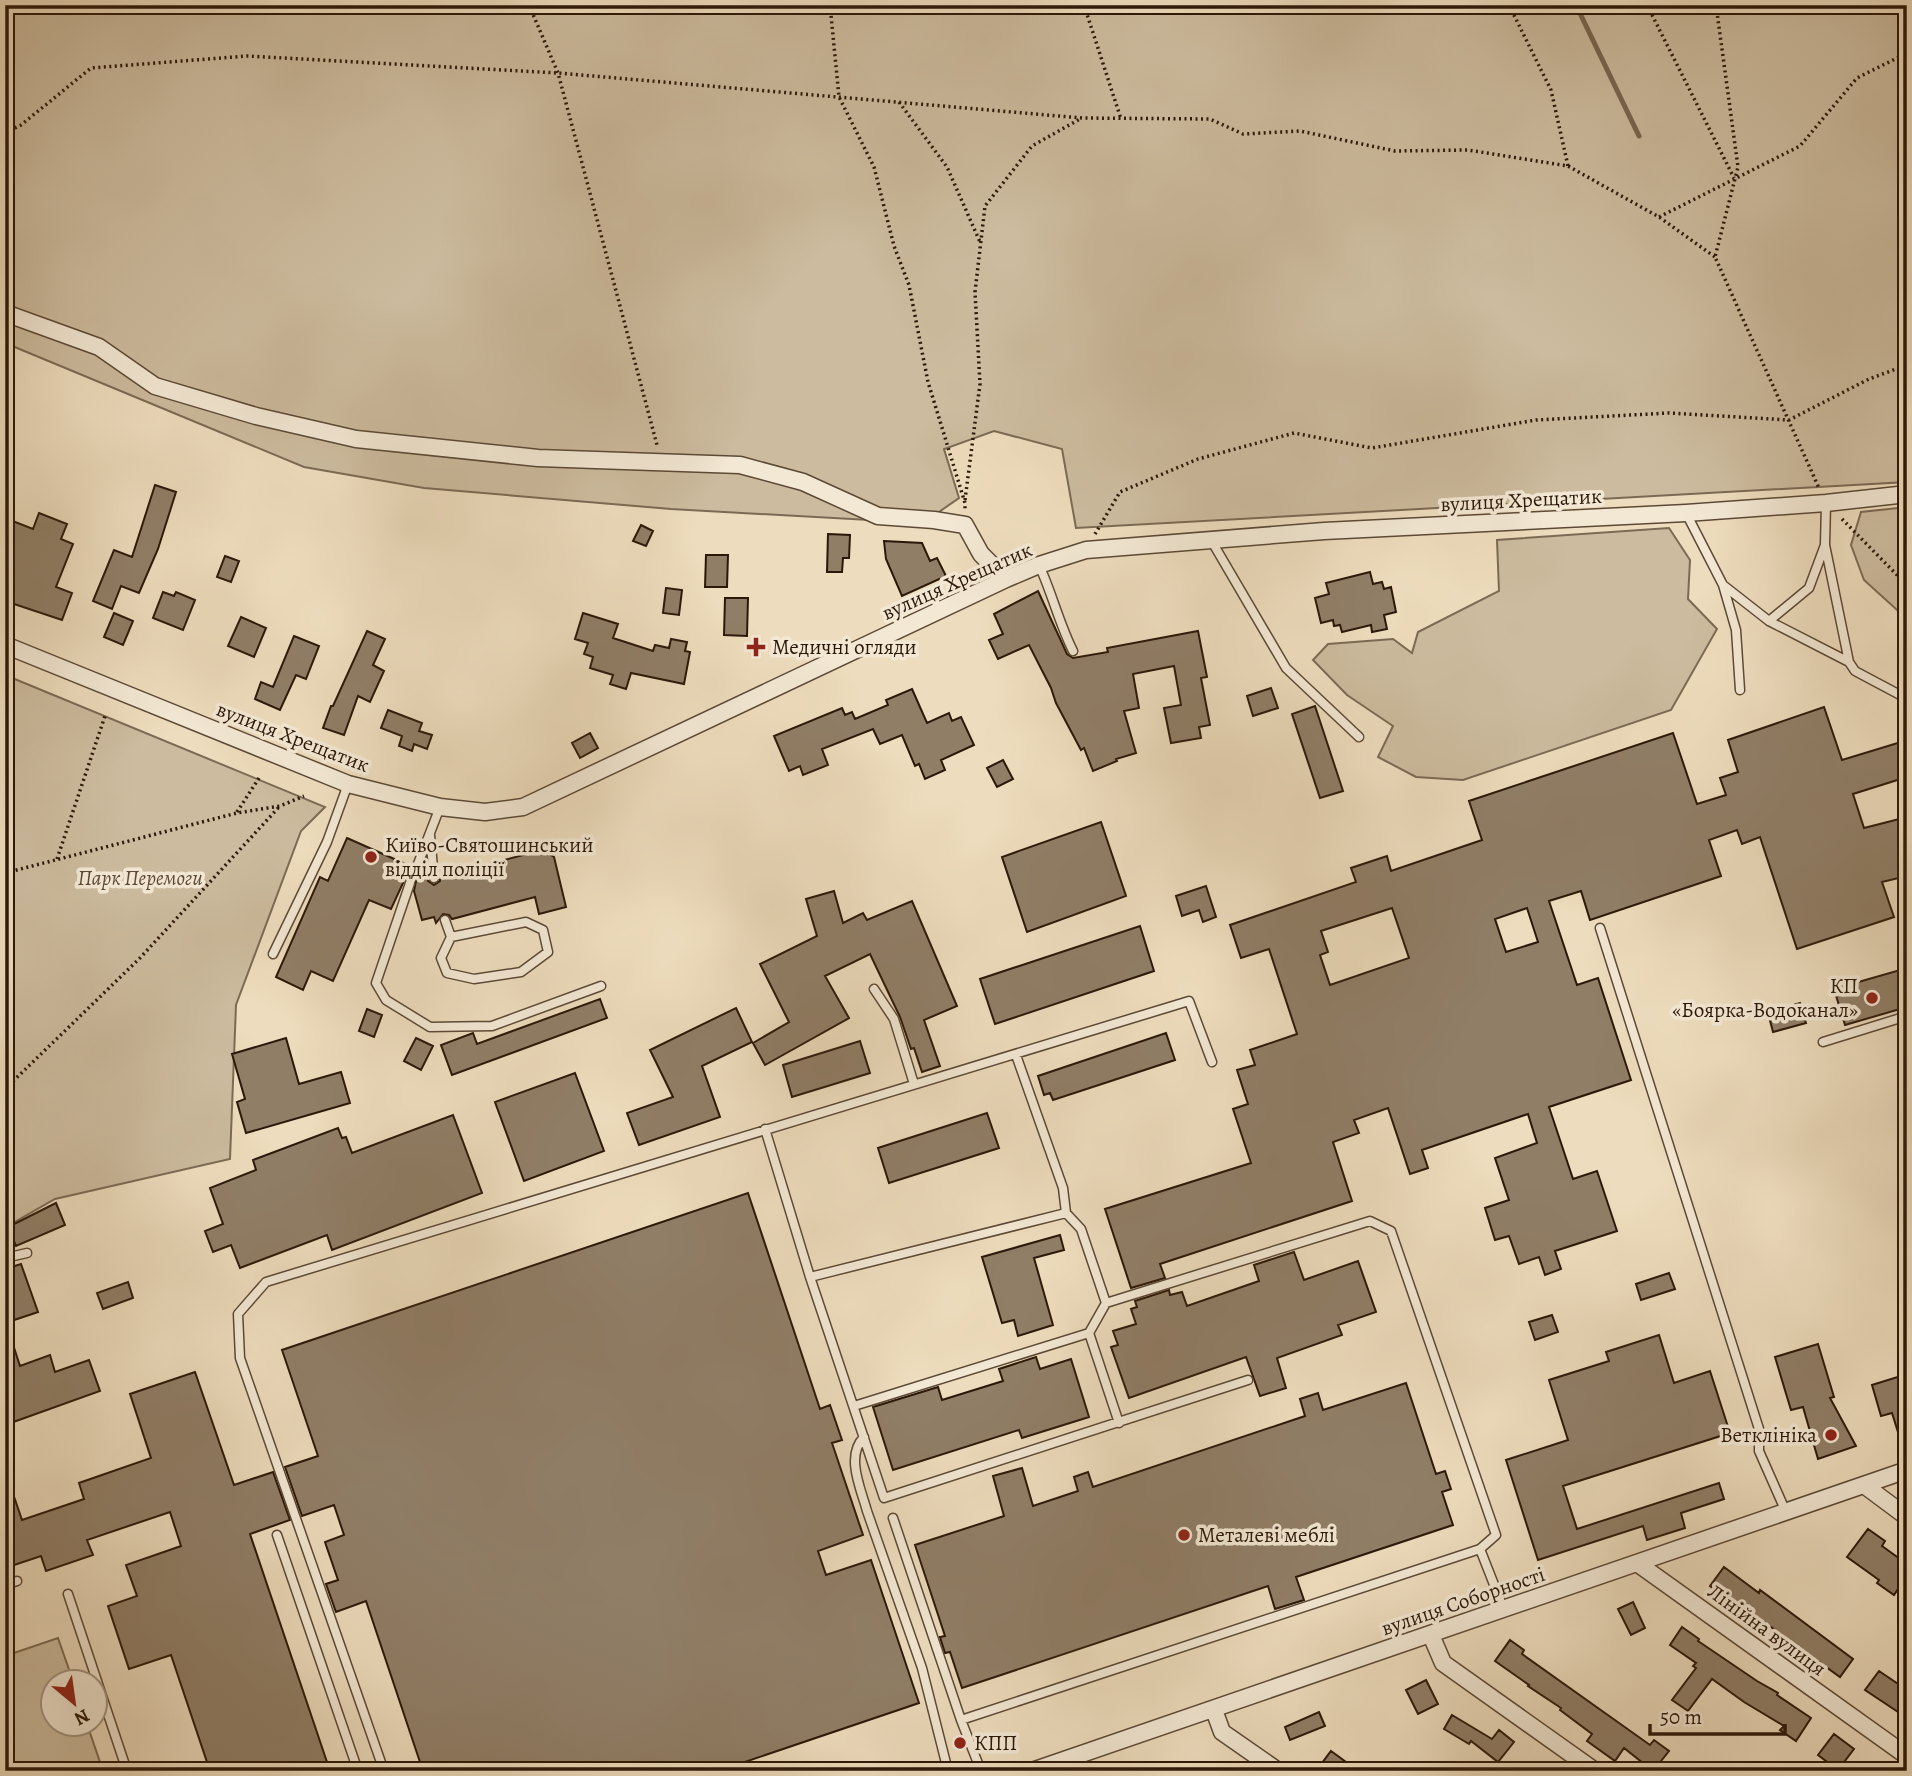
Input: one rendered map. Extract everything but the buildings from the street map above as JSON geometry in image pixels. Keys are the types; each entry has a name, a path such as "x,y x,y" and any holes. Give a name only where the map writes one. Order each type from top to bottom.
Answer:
{"street":[{"path":"5,313 99,347 155,386 256,416 356,439 538,458 740,465 803,482 878,516 934,520 965,526 982,554 1006,579"},
{"name":"вулиця Хрещатик","path":"5,645 348,784 440,807 485,813 523,807 1006,579 1086,550 1324,531 1686,513 1907,494"},
{"name":"вулиця Соборності","path":"1032,1771 1907,1471"},
{"path":"1864,1485 1907,1517"},
{"name":"Лінійна вулиця","path":"1637,1563 1907,1756"},
{"path":"1431,1635 1443,1663 1595,1771"},
{"path":"1214,1710 1222,1732 1278,1771"}],"lane":[{"path":"1826,503 1825,545 1849,662 1855,671 1902,696 1907,711"},
{"path":"1686,513 1723,585 1736,630 1740,690"},
{"path":"1211,540 1286,668 1359,737"},
{"path":"1769,621 1809,587 1825,545"},
{"path":"1039,565 1061,628 1073,651"},
{"path":"1723,585 1769,621 1849,662"},
{"path":"273,954 327,842 348,784"},
{"path":"416,869 440,807"},
{"path":"430,832 434,878"},
{"path":"410,883 376,984 386,1000 430,1027 492,1026 601,986"},
{"path":"445,920 452,937"},
{"path":"526,922 543,930 548,952 521,972 474,979 447,973 441,958 452,937 526,922"},
{"path":"1600,928 1759,1429 1759,1451 1786,1512"},
{"path":"874,989 894,1019 914,1084"},
{"path":"384,1771 240,1358 238,1314 266,1282 1189,1001 1212,1062"},
{"path":"1823,1042 1907,1016"},
{"path":"1016,1055 1063,1188 1066,1213 1081,1229 1106,1303"},
{"path":"765,1129 810,1277 884,1498 1248,1380"},
{"path":"810,1277 1066,1213"},
{"path":"853,1406 1089,1333 1106,1303 1370,1221 1391,1231 1496,1535 1480,1549 961,1720"},
{"path":"5,1258 27,1253"},
{"path":"1089,1333 1119,1423"},
{"path":"864,1437 855,1452 866,1511 922,1668 948,1771"},
{"path":"892,1518 981,1771"},
{"path":"277,1535 358,1771"},
{"path":"1480,1549 1504,1609"},
{"path":"5,1585 18,1581"},
{"path":"68,1594 127,1771"}],"path":[{"path":"529,5 558,73 662,464"},
{"path":"831,5 838,97 874,167 894,246 909,285 931,395 965,503"},
{"path":"1084,5 1122,118"},
{"path":"1509,5 1551,90 1568,166"},
{"path":"1647,5 1735,180"},
{"path":"1716,5 1738,167 1716,257"},
{"path":"1659,217 1800,146 1857,78 1907,53"},
{"path":"5,133 21,125 91,68 247,56 558,73 1082,118 1210,119 1243,134 1300,131 1395,151 1468,150 1568,166 1659,217 1716,257 1826,503 1907,582"},
{"path":"899,102 947,167 981,244"},
{"path":"965,526 965,503 980,384 975,292 985,206 1032,146 1082,118"},
{"path":"1086,550 1120,492 1198,459 1294,433 1372,448 1536,420 1669,413 1789,420 1869,379 1907,365"},
{"path":"57,859 105,716"},
{"path":"237,813 259,778"},
{"path":"5,873 237,813 279,806 304,796"},
{"path":"5,1089 140,958 279,806"}],"green space":[{"path":"5,5 1907,5 1907,482 1076,528 1062,449 994,431 944,449 959,498 923,523 671,509 424,488 304,467 5,343"},
{"path":"1907,507 1907,619 1864,580 1851,545 1861,512"},
{"path":"1669,528 1690,560 1688,599 1717,629 1671,710 1463,780 1416,777 1378,757 1393,726 1347,695 1313,660 1328,644 1393,639 1412,653 1418,632 1499,591 1497,540"},
{"name":"Парк Перемоги","path":"5,675 325,807 301,831 236,1005 230,1159 55,1199 6,1227 9,1243 5,1242"},
{"path":"58,1638 68,1668 38,1668 38,1738 92,1738 103,1771 5,1771 5,1656"}],"waterway":[{"path":"1576,5 1639,136"}],"place":[{"name":"Медичні огляди","path":"756,647"},
{"name":"Київо-Святошинський відділ поліції","path":"371,857"},
{"name":"КП «Боярка-Водоканал»","path":"1872,998"},
{"name":"Ветклініка","path":"1831,1435"},
{"name":"Металеві меблі","path":"1184,1535"},
{"name":"КПП","path":"960,1743"}]}
